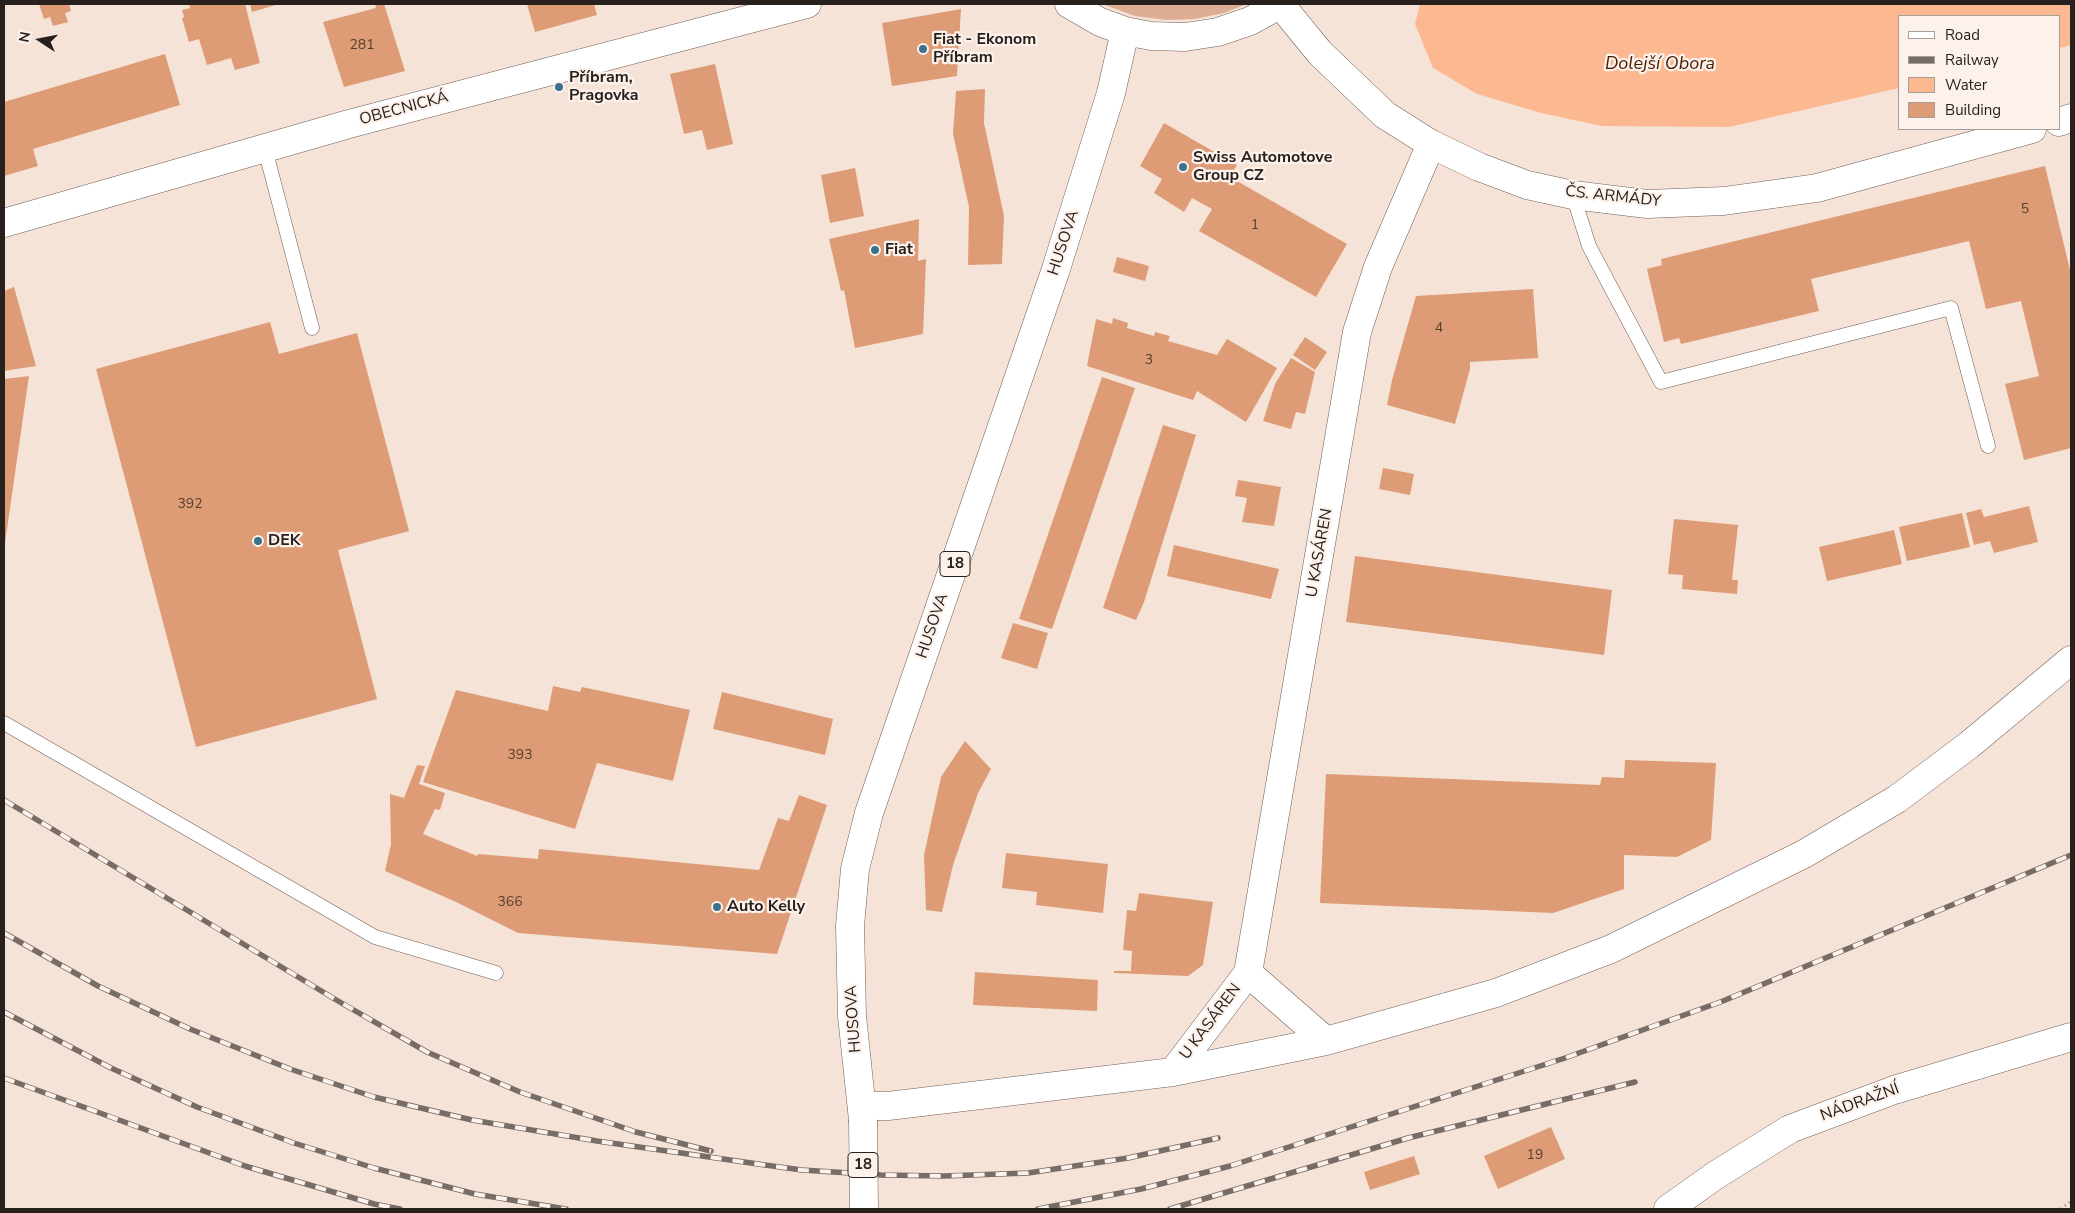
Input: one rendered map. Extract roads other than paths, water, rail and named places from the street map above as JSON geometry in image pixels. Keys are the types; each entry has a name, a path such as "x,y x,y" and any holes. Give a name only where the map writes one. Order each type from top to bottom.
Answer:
{"street":[{"name":"OBECNICKÁ","path":"4,223 349,124 807,4"},
{"path":"1069,4 1100,22 1125,31 1151,36 1185,38 1218,32 1250,21 1280,4"},
{"name":"ČS. ARMÁDY","path":"1280,4 1320,53 1384,115 1431,144 1479,167 1527,185 1573,195 1647,204 1724,201 1817,188 2028,130"},
{"name":"HUSOVA","path":"864,1209 863,1113 852,1016 850,926 855,869 869,813 1056,269 1111,93 1125,31"},
{"name":"U KASÁREN","path":"1173,1072 1248,973 1357,332 1378,267 1431,144"},
{"path":"863,1113 888,1106 1173,1072 1326,1041 1496,993 1611,949 1804,854 1897,799 1969,745 2071,660"},
{"name":"U KASÁREN","path":"1248,973 1326,1041"},
{"name":"NÁDRAŽNÍ","path":"1668,1209 1716,1175 1790,1129 1894,1090 2071,1036"}],"lane":[{"path":"265,149 312,328"},
{"path":"1573,195 1588,246 1661,382 1951,308 1988,446"},
{"path":"4,723 375,937 496,973"}],"water":[{"name":"Dolejší Obora","path":"1420,4 2071,4 2071,45 2060,48 2060,15 1898,15 1898,88 1729,127 1602,126 1541,113 1477,94 1433,68 1415,24"}],"railway":[{"path":"4,800 338,1001 427,1052 520,1092 636,1132 711,1151"},
{"path":"1038,1209 1141,1189 1230,1166 1565,1058 1723,1001 2071,855"},
{"path":"4,933 98,986 190,1029 290,1069 374,1097 472,1120 597,1141 802,1170 881,1175 945,1176 1028,1173 1128,1158 1218,1138"},
{"path":"4,1012 111,1068 197,1107 294,1143 374,1168 475,1194 566,1209"},
{"path":"4,1078 245,1166 374,1204 400,1209"},
{"path":"1170,1209 1408,1138 1635,1082"}],"place":[{"name":"Fiat - Ekonom Příbram","path":"923,49"},
{"name":"Příbram, Pragovka","path":"559,87"},
{"name":"Swiss Automotove Group CZ","path":"1183,167"},
{"name":"Fiat","path":"875,250"},
{"name":"DEK","path":"258,541"},
{"name":"Auto Kelly","path":"717,907"}]}
